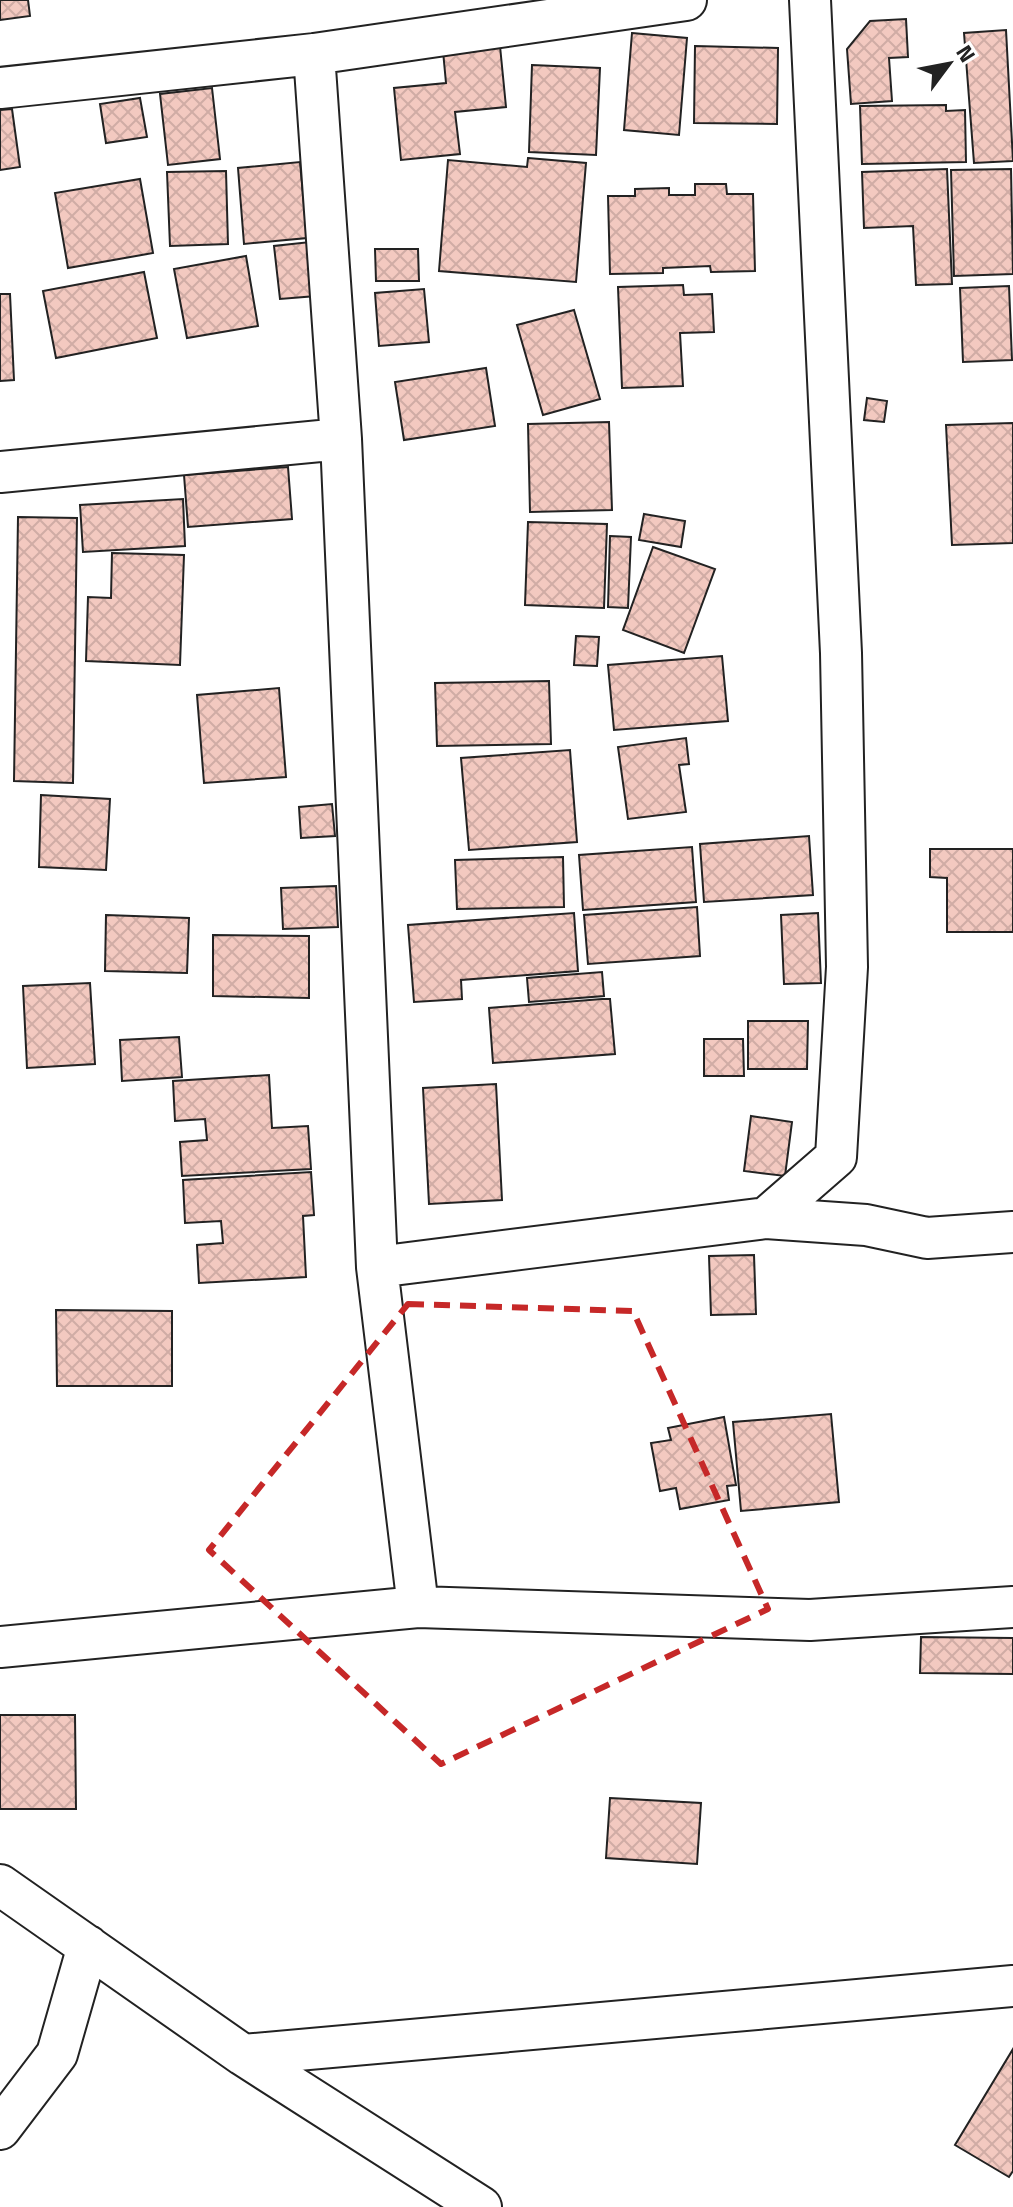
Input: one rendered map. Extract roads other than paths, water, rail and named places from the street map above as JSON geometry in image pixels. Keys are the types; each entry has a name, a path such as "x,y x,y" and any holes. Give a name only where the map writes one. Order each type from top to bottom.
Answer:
{"street":[{"path":"0,88 314,54 686,0"},
{"path":"766,1218 836,1157 847,967 841,653 810,0"},
{"path":"314,54 341,439 377,1267 418,1607"},
{"path":"0,472 341,439"},
{"path":"377,1267 766,1218 866,1225 927,1238 1013,1232"},
{"path":"0,1647 418,1607 810,1620 1013,1607"},
{"path":"0,1885 243,2055 481,2207"},
{"path":"0,2129 64,2040 88,1946"},
{"path":"243,2055 1013,1986"}]}
